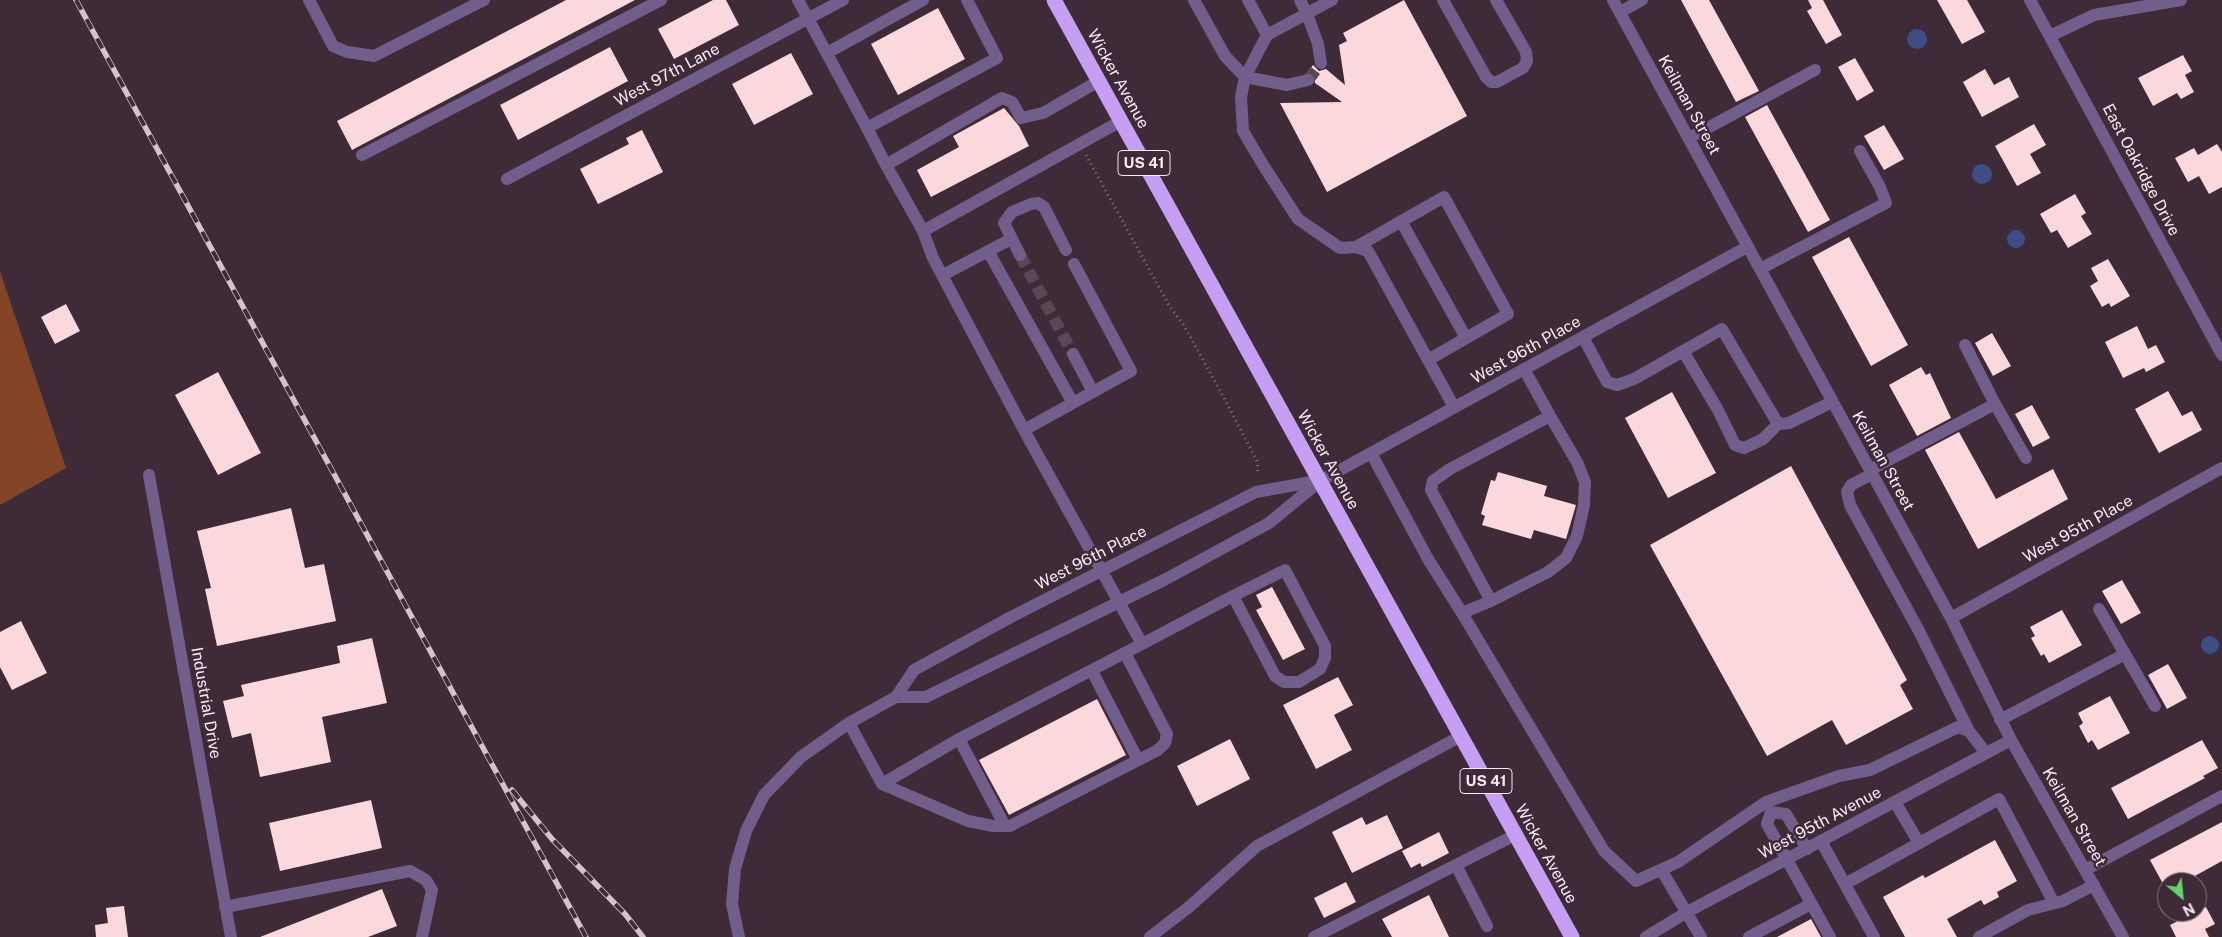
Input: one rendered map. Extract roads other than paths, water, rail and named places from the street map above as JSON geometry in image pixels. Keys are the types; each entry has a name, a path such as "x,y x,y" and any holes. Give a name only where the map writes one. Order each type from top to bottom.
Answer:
{"highway":[{"name":"Wicker Avenue","path":"1054,0 1572,937"}],"street":[{"path":"309,0 332,46 347,52 374,56 383,54 484,0"},
{"path":"362,155 661,0"},
{"path":"798,0 923,231 943,275 1024,430 1142,644"},
{"name":"West 97th Lane","path":"507,179 843,0"},
{"path":"826,53 923,0"},
{"path":"867,128 997,58 967,0"},
{"path":"1194,0 1225,56 1245,77 1287,85 1308,80"},
{"path":"1248,0 1267,35"},
{"path":"1300,0 1318,44 1321,63"},
{"path":"1332,0 1267,35 1245,77 1241,97 1243,130 1298,219 1340,248 1356,247 1368,251 1454,407"},
{"path":"1443,0 1486,77 1491,82 1497,82 1524,68 1527,60 1526,52 1496,0"},
{"name":"Keilman Street","path":"1614,0 1950,618 2000,720 2122,937"},
{"path":"1620,12 1642,0"},
{"name":"East Oakridge Drive","path":"2030,0 2222,355"},
{"path":"2050,36 2094,15 2180,0"},
{"path":"1688,138 1815,70"},
{"path":"886,164 1002,98 1012,102 1021,118 1043,113 1099,81"},
{"path":"923,231 1121,121"},
{"path":"1760,269 1886,203 1880,187 1860,151"},
{"path":"1356,247 1444,197 1508,314 1428,360"},
{"path":"1020,255 1004,223 1006,217 1022,206 1038,203 1044,207 1066,250"},
{"path":"1401,221 1466,338"},
{"path":"943,275 1011,239"},
{"name":"West 96th Place","path":"896,697 926,697 1120,602 1269,523 1320,481 1747,247"},
{"path":"988,251 1073,403"},
{"path":"1024,430 1131,371 1074,264"},
{"path":"1583,337 1607,382 1617,385 1634,379 1722,329 1778,424"},
{"path":"1965,345 1995,404 2026,458"},
{"path":"1683,351 1718,410 1735,445 1744,448 1763,439 1778,424 1789,423 1832,402"},
{"path":"1073,354 1093,392"},
{"path":"1462,613 1491,601 1548,572 1566,558 1577,536 1584,505 1585,482 1577,462 1524,369"},
{"path":"1986,753 1969,731 1919,631 1850,505 1847,492 1851,485 1871,472 1995,404"},
{"path":"1491,601 1432,490 1433,481 1450,469 1550,416"},
{"path":"1371,453 1428,559 1604,851 1636,881 1678,862 1768,807 1839,776 1870,770 1958,727 1969,731"},
{"name":"West 95th Place","path":"1950,618 2222,468"},
{"name":"Industrial Drive","path":"148,475 231,937"},
{"name":"West 96th Place","path":"738,937 732,904 735,868 746,831 764,795 801,757 849,723 896,697 914,670 1102,570 1256,492 1320,481"},
{"path":"882,784 959,739 1233,596 1285,570 1324,646 1325,658 1320,669 1299,682 1284,682 1275,676 1233,596"},
{"path":"2099,609 2155,706"},
{"path":"849,723 882,784 968,821 1010,826 1138,760 1165,743 1167,734 1125,653"},
{"path":"2000,720 2125,654"},
{"path":"1092,671 1138,760"},
{"path":"1150,937 1189,907 1257,846 1461,736"},
{"path":"959,739 1005,826"},
{"name":"West 95th Avenue","path":"1646,937 1687,912 2011,740"},
{"path":"2086,870 2222,796"},
{"path":"1845,884 1999,799 2054,903"},
{"path":"1896,802 1919,843"},
{"path":"1768,807 1786,814 1807,849"},
{"path":"1768,807 1767,824 1830,937"},
{"path":"1314,937 1516,835"},
{"path":"1821,841 1874,937"},
{"path":"1456,865 1487,926"},
{"path":"1662,870 1701,937"},
{"path":"225,907 410,871 426,880 432,890 422,937"},
{"path":"1979,937 2028,910 2054,903 2094,885"},
{"path":"1749,937 1811,904"}],"water":[{"path":"1917,29 1924,32 1927,39 1924,46 1917,49 1910,46 1907,39 1910,32"},
{"path":"1982,164 1989,167 1992,174 1989,181 1982,184 1975,181 1972,174 1975,167"},
{"path":"2016,230 2022,233 2025,239 2022,245 2016,248 2010,245 2007,239 2010,233"},
{"path":"2210,636 2216,639 2219,645 2216,651 2210,654 2204,651 2201,645 2204,639"}],"tunnel":[{"path":"1308,80 1321,63"},
{"path":"1020,255 1073,354"}],"railway":[{"path":"76,0 586,937"},
{"path":"512,790 552,839 625,914 643,937"}]}
